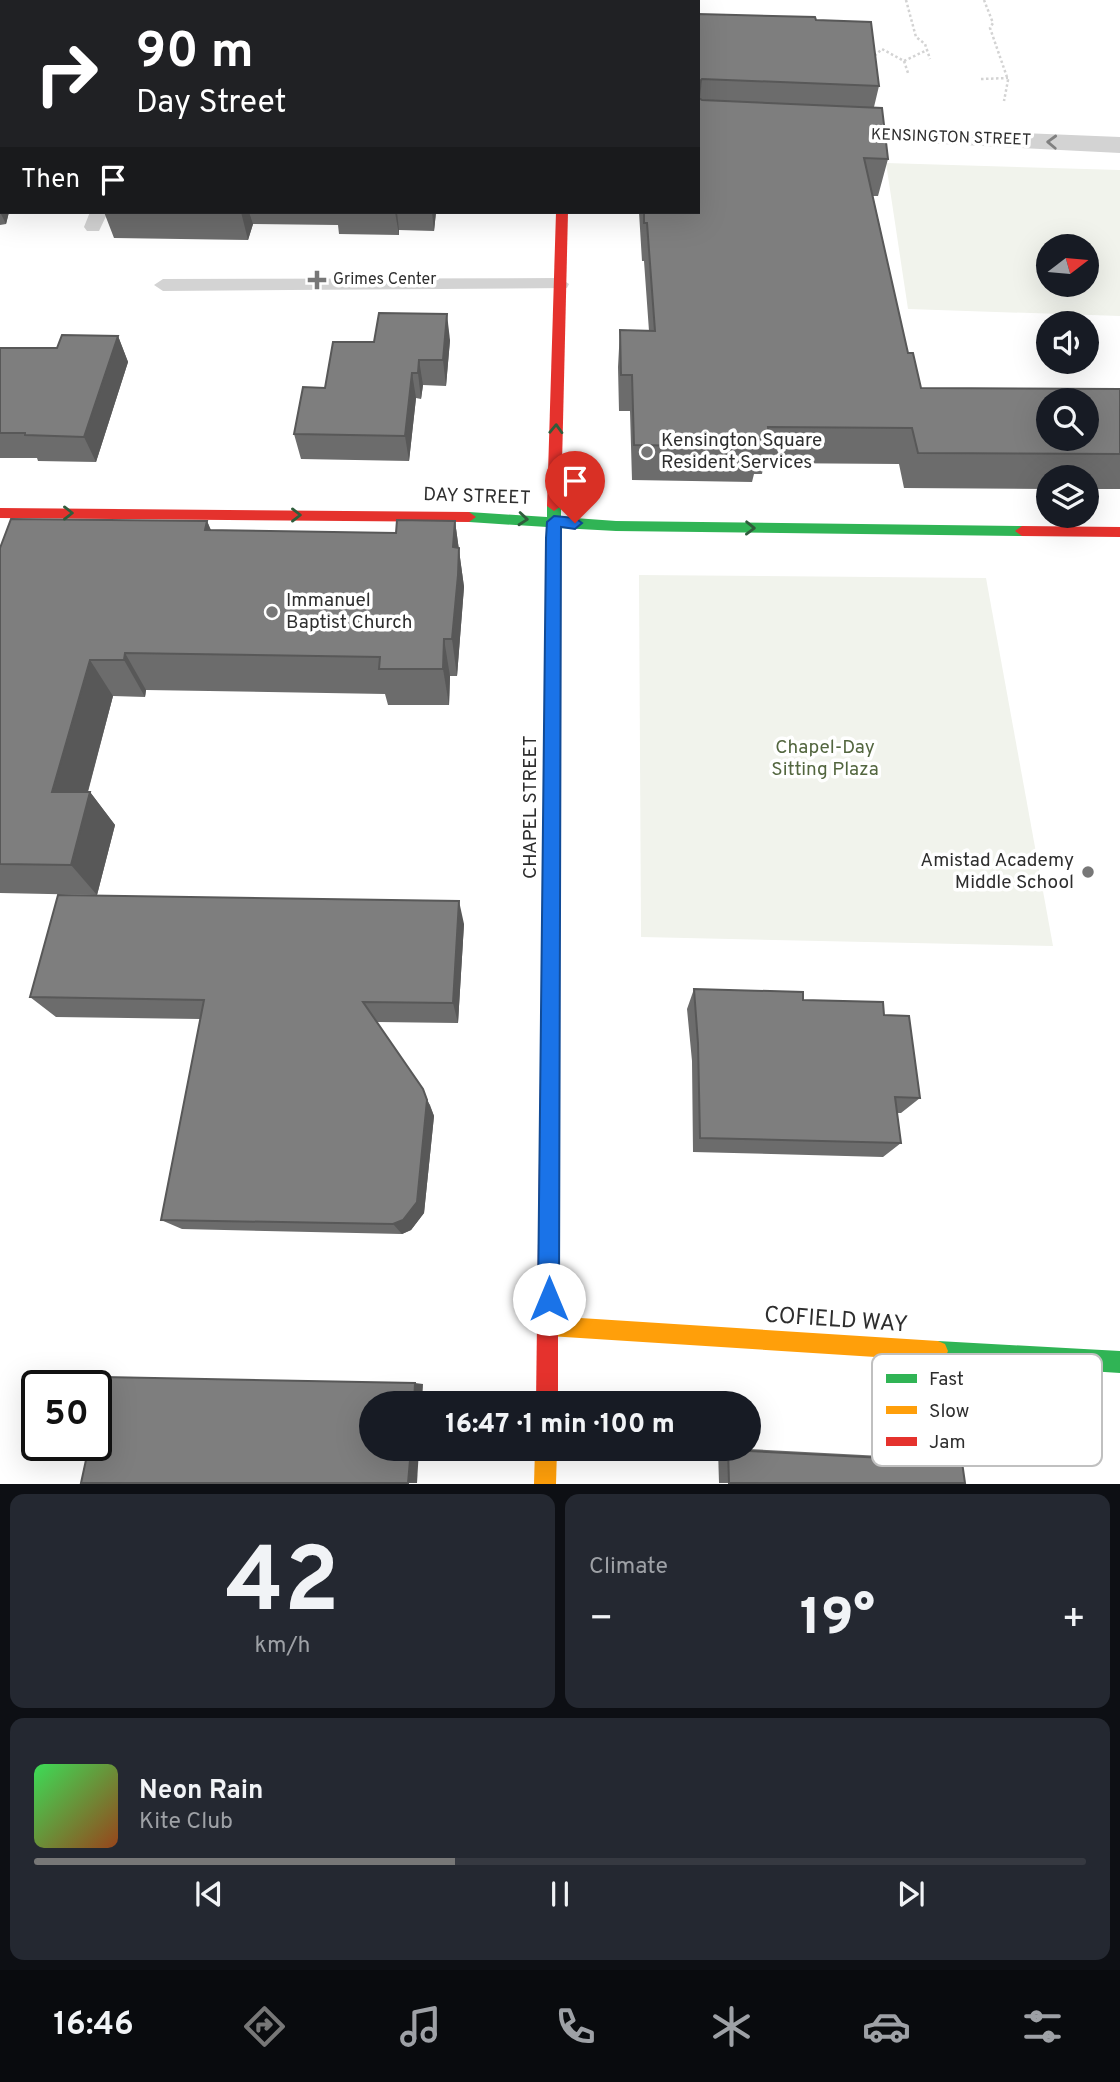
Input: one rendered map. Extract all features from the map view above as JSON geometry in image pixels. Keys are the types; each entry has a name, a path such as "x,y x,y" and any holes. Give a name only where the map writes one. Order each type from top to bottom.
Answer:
{"street":[{"name":"KENSINGTON STREET","path":"807,132 1120,145"},
{"name":"CHAPEL STREET","path":"547,1391 554,522 562,214"},
{"name":"DAY STREET","path":"0,513 496,517 616,526 1120,532"},
{"name":"COFIELD WAY","path":"549,1326 993,1354"},
{"name":"COFIELD WAY","path":"1102,1361 1120,1362"},
{"path":"545,1483 546,1461"}],"lane":[{"path":"163,285 560,284"}],"path":[{"path":"906,0 916,37 925,44 930,59"},
{"path":"984,0 1007,78 1002,106"},
{"path":"869,62 882,49 904,61 908,73"},
{"path":"904,61 927,50"},
{"path":"981,79 1007,78"}],"green space":[{"path":"886,163 1120,170 1120,316 1099,315 1099,311 1036,311 1036,313 908,309"},
{"name":"Chapel-Day Sitting Plaza","path":"639,575 986,578 1053,946 641,937"}],"building":[{"path":"700,14 815,17 816,20 871,22 879,86 700,81"},
{"path":"700,99 882,108 888,159 864,158 908,353 913,353 921,388 1036,389 1036,451 1099,451 1099,389 1120,389 1120,454 918,453 912,428 768,427 769,439 758,439 759,447 634,445 632,375 621,375 620,330 655,331 647,223 644,223 644,214 700,214"},
{"path":"379,313 447,314 443,360 419,360 418,373 412,373 405,436 294,434 303,387 325,388 333,342 374,342"},
{"path":"62,335 118,336 84,437 0,433 0,348 57,348"},
{"path":"11,519 207,521 205,530 396,533 397,520 455,521 453,547 459,548 458,575 452,639 444,639 443,669 379,669 380,657 125,653 124,660 90,660 52,792 90,792 71,865 0,864 0,548"},
{"path":"58,895 459,901 453,1003 363,1002 423,1089 427,1100 417,1202 403,1220 393,1224 161,1220 204,1000 30,997"},
{"path":"694,989 803,992 803,1000 883,1002 884,1015 909,1016 920,1098 895,1097 901,1143 700,1138"},
{"path":"112,1377 415,1383 415,1391 359,1391 359,1461 410,1461 408,1483 81,1483 86,1461 112,1461"},
{"path":"761,1452 872,1457 872,1466 963,1466 965,1483 729,1483 728,1461 761,1461"}],"traffic: fast":[{"path":"549,1082 554,506"},
{"path":"469,517 616,526 1022,531"},
{"path":"938,1351 988,1354"},
{"path":"1102,1361 1120,1362"}],"traffic: slow":[{"path":"549,1326 938,1351"},
{"path":"545,1484 546,1461"}],"traffic: jam":[{"path":"554,506 562,214"},
{"path":"0,513 469,517"},
{"path":"1022,531 1120,532"},
{"path":"547,1391 549,1082"}],"place":[{"name":"Grimes Center","path":"317,280"},
{"name":"Kensington Square Resident Services","path":"647,452"},
{"name":"Immanuel Baptist Church","path":"272,612"},
{"name":"Amistad Academy Middle School","path":"1088,872"}],"route":[{"path":"549,1299 554,522 575,523"}]}
